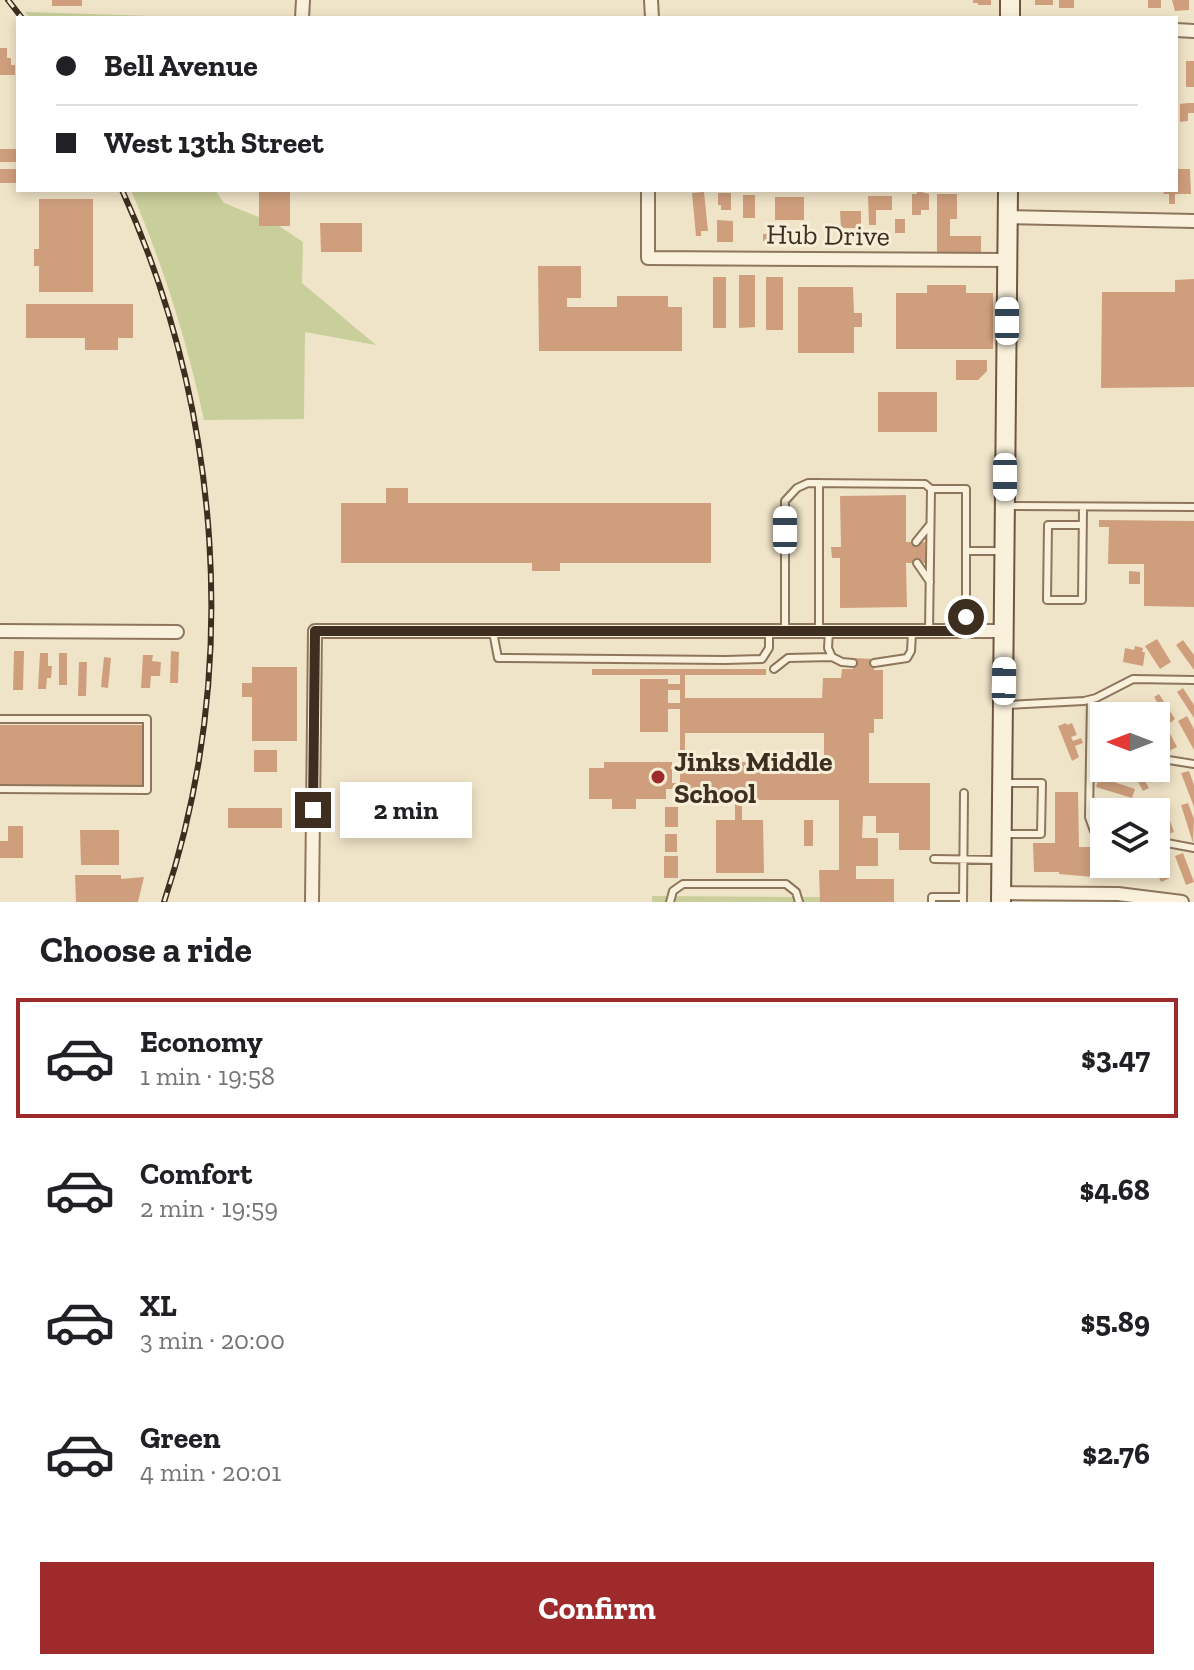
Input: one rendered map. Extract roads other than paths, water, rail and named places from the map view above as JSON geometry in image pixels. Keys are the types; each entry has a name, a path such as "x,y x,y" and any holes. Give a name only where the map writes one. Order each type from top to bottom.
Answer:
{"main road":[{"path":"1001,898 1008,192"}],"street":[{"name":"Hub Drive","path":"648,192 648,258 1008,260"},
{"path":"1008,217 1194,221"},
{"path":"0,631 177,632"},
{"path":"312,902 315,631 1004,631"},
{"path":"1001,898 1118,894 1182,902"}],"lane":[{"path":"785,631 785,501 797,488 808,483 925,484 931,489 966,489 966,631"},
{"path":"819,483 824,631 832,657"},
{"path":"929,631 931,489"},
{"path":"1005,506 1194,507"},
{"path":"1083,507 1083,525 1082,600 1047,600 1048,525 1083,525"},
{"path":"916,542 930,525"},
{"path":"966,551 1005,551"},
{"path":"917,563 930,582"},
{"path":"493,631 498,658 725,660 762,659 769,648 769,631"},
{"path":"874,663 907,658 913,631"},
{"path":"774,669 788,658 832,657 853,663"},
{"path":"1003,705 1091,700 1133,679 1194,680"},
{"path":"0,719 147,719 147,790 0,789"},
{"path":"1170,760 1194,764"},
{"path":"1090,820 1091,782"},
{"path":"1002,783 1042,783 1041,834 1002,834"},
{"path":"932,902 932,897 963,899 964,793"},
{"path":"1170,844 1194,848"},
{"path":"934,859 1001,860"},
{"path":"670,902 673,891 683,884 786,884 796,892 799,902"}],"railway":[{"path":"8,0 20,16"},
{"path":"123,192 156,275 182,362 200,451 209,542 211,633 204,724 188,814 164,902"}],"place":[{"name":"Jinks Middle School","path":"658,777"}]}
